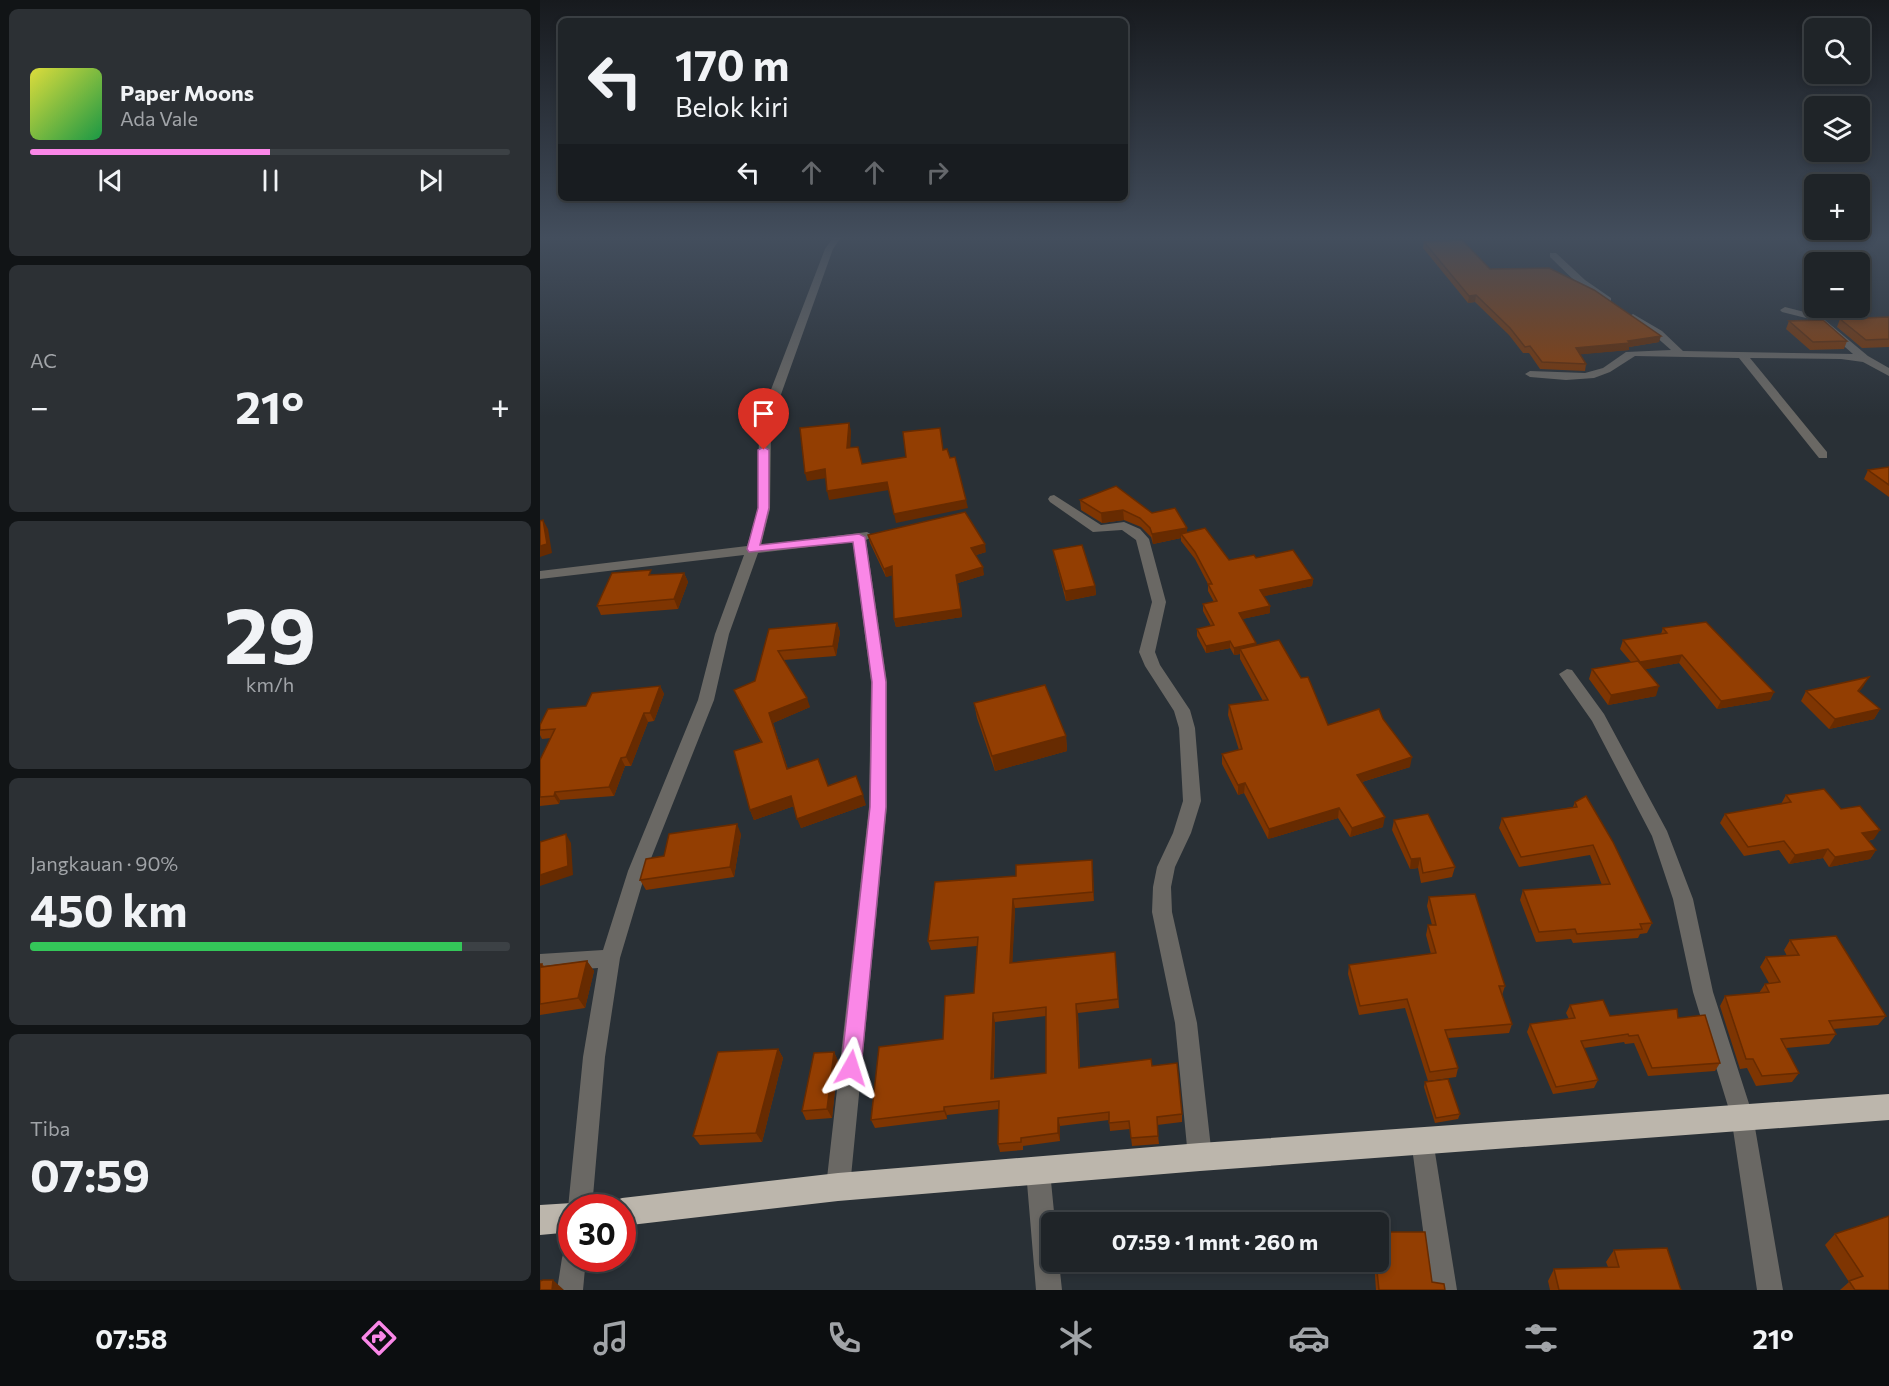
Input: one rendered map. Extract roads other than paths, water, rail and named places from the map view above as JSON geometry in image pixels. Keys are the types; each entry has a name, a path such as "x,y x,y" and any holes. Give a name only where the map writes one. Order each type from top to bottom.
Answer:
{"highway":[{"path":"636,1210 838,1187 1200,1157 1889,1107"},
{"path":"540,1220 558,1219"}],"street":[{"path":"581,1194 594,1057 610,958 638,871 706,700 722,634 753,549 764,508 765,430 773,400 812,296"},
{"path":"1603,296 1614,304"},
{"path":"1623,310 1658,333 1680,353"},
{"path":"1785,310 1817,318 1866,359 1889,373"},
{"path":"1530,374 1590,375 1602,372 1629,353 1841,356 1866,359"},
{"path":"1742,355 1823,455"},
{"path":"1054,499 1098,529 1124,526 1135,531 1142,539 1149,557 1159,602 1147,652 1153,666 1182,710 1187,728 1192,801 1182,833 1166,867 1162,887 1162,912 1186,1023 1200,1157"},
{"path":"540,575 879,533"},
{"path":"838,1187 878,807 879,682 859,537"},
{"path":"1567,674 1598,718 1661,836 1683,899 1703,992 1742,1116 1770,1290"},
{"path":"540,963 610,958"},
{"path":"1422,1140 1444,1290"},
{"path":"1038,1171 1049,1290"},
{"path":"570,1290 572,1272"}]}
